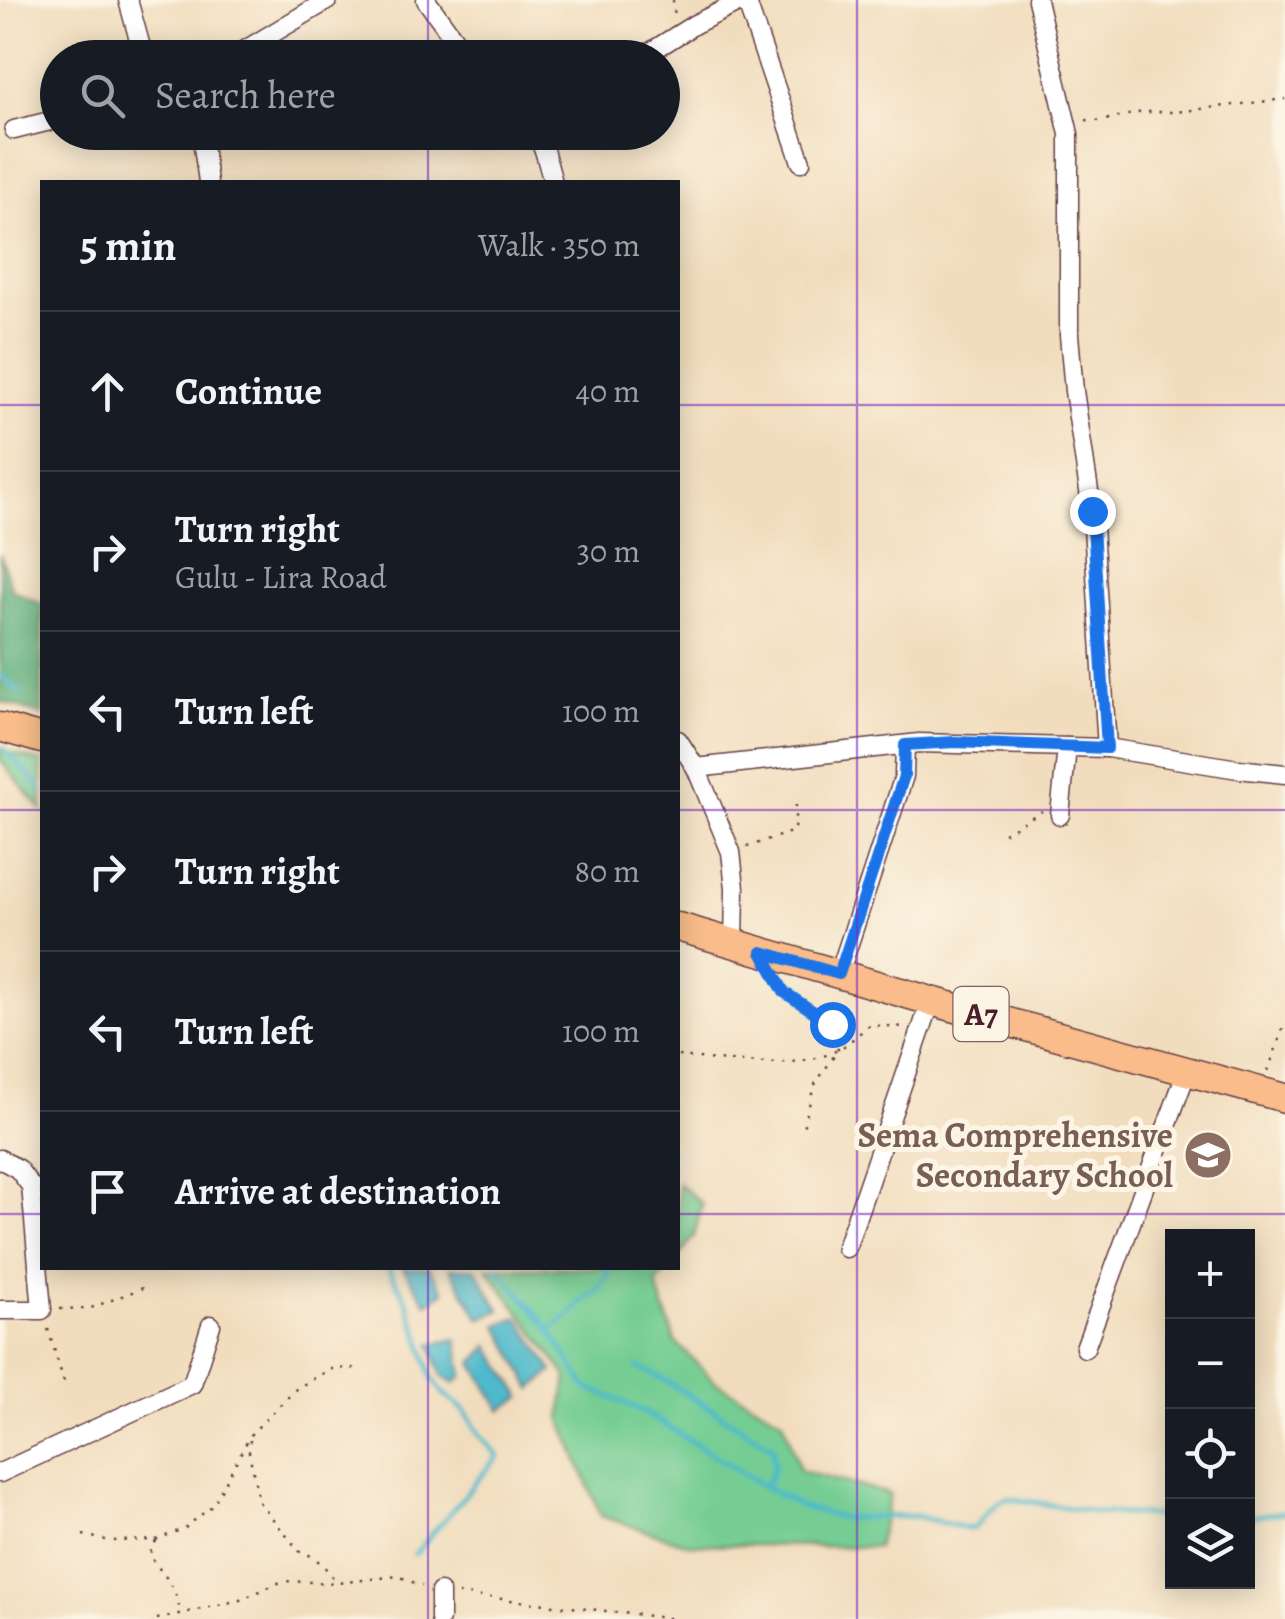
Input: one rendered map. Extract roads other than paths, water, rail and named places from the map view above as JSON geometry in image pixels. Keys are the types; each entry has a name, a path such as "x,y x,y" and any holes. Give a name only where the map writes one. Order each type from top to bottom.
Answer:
{"main road":[{"path":"0,726 40,738"},
{"name":"A7","path":"680,928 839,974 926,1014 1187,1071 1274,1095"}],"street":[{"path":"128,0 139,40"},
{"path":"262,40 328,0"},
{"path":"426,0 455,40"},
{"path":"670,40 745,0 801,162"},
{"path":"1037,0 1070,149 1069,325 1074,391 1092,511 1107,748"},
{"path":"14,130 40,124"},
{"path":"204,150 208,180"},
{"path":"544,150 552,180"},
{"path":"696,768 941,742 1107,748 1285,774"},
{"path":"680,743 696,768 731,852 734,944"},
{"path":"839,974 904,776 905,745"},
{"path":"1060,815 1067,747"},
{"path":"846,1248 926,1014"},
{"path":"1084,1348 1187,1071"},
{"path":"0,1159 18,1168 31,1186 42,1310 0,1310"},
{"path":"0,1473 192,1384 211,1325"},
{"path":"440,1592 440,1619"}],"water":[{"path":"404,1270 431,1270 444,1292 427,1303"},
{"path":"451,1270 476,1270 500,1310 480,1319"},
{"path":"519,1318 553,1371 532,1389 498,1325"},
{"path":"457,1339 463,1376 455,1383 442,1376 431,1344"},
{"path":"489,1346 522,1397 501,1410 473,1363"}],"waterway":[{"path":"0,675 20,692"},
{"path":"3,748 40,787"},
{"path":"389,1270 405,1297 432,1378 465,1411 498,1456 415,1554"},
{"path":"499,1270 546,1324 586,1387 639,1409 802,1507 844,1518 916,1516 968,1529 975,1528 998,1501 1007,1498 1101,1513 1165,1516"},
{"path":"550,1330 596,1293 608,1270"},
{"path":"638,1367 773,1447 774,1467 765,1487"},
{"path":"1255,1516 1285,1512"}],"place":[{"name":"Sema Comprehensive Secondary School","path":"1208,1155"}]}
